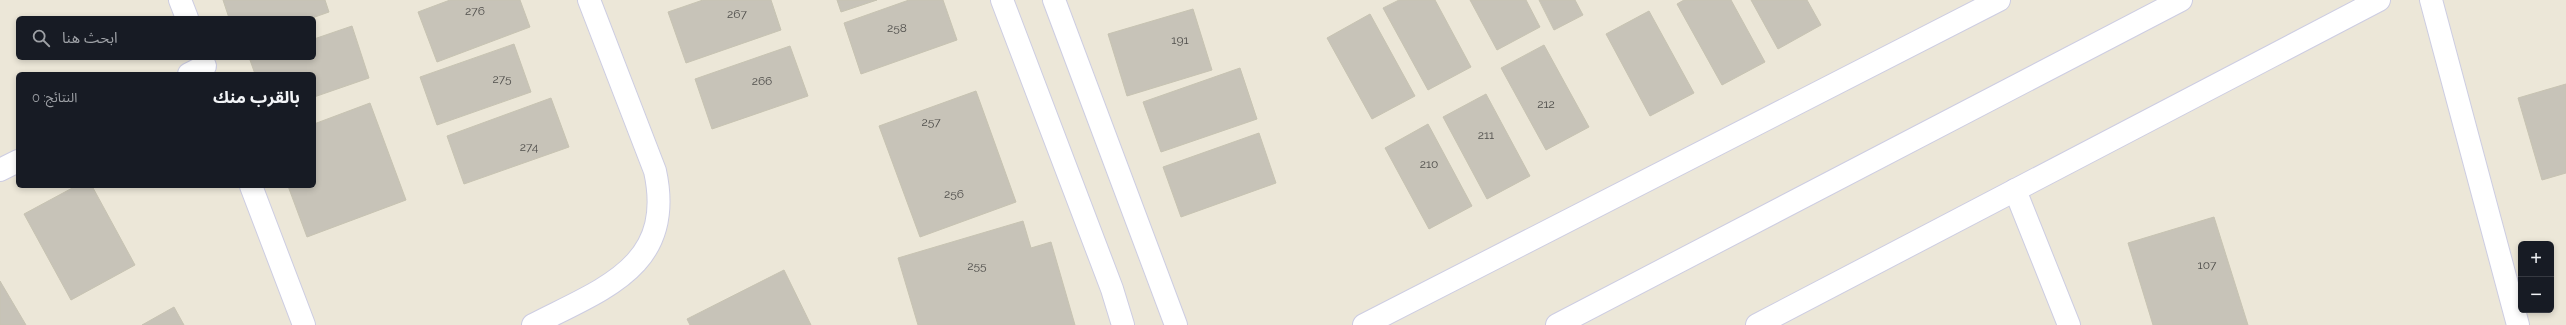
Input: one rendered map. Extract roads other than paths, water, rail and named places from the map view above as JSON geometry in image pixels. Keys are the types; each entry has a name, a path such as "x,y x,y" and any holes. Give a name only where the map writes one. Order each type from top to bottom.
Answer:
{"street":[{"path":"180,0 186,16"},
{"path":"532,325 626,275 646,252 658,223 660,193 655,171 589,0"},
{"path":"1002,0 1112,289 1123,325"},
{"path":"1054,0 1176,325"},
{"path":"1364,325 1999,0"},
{"path":"1557,325 2181,0"},
{"path":"2431,0 2518,325"},
{"path":"1757,325 2368,3"},
{"path":"0,170 16,161"},
{"path":"252,188 304,325"},
{"path":"2015,190 2069,325"}]}
